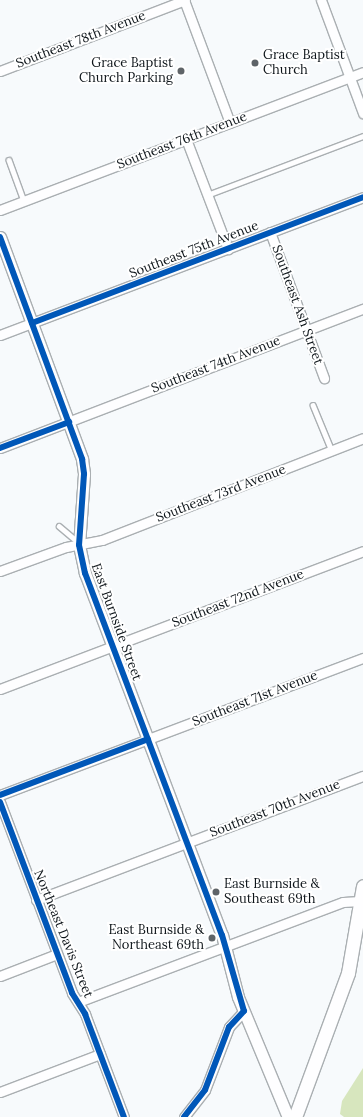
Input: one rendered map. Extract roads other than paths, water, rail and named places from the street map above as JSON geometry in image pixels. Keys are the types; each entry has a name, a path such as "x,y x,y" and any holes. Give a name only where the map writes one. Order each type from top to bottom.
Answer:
{"main road":[{"path":"295,1117 348,973 363,886"}],"street":[{"path":"185,0 230,123"},
{"name":"Southeast 78th Avenue","path":"0,71 185,0"},
{"path":"321,0 363,113"},
{"name":"Southeast 76th Avenue","path":"0,210 363,72"},
{"path":"186,140 228,249"},
{"name":"Southeast 75th Avenue","path":"0,335 363,198"},
{"name":"Southeast Ash Street","path":"270,232 324,378"},
{"name":"East Burnside Street","path":"0,237 84,466 79,544 85,573 226,946 236,991 288,1117"},
{"name":"Southeast 74th Avenue","path":"0,448 363,309"},
{"name":"Southeast 73rd Avenue","path":"0,571 66,547 102,540 363,438"},
{"name":"Southeast 72nd Avenue","path":"0,689 363,551"},
{"name":"Southeast 71st Avenue","path":"0,795 363,658"},
{"name":"Southeast 70th Avenue","path":"36,900 363,776"},
{"name":"Northeast Davis Street","path":"0,802 57,954 100,1054 124,1117"},
{"path":"78,1002 344,902 360,901"},
{"path":"0,976 57,954"},
{"path":"184,1117 205,1090 229,1027 244,1011"},
{"path":"0,1092 100,1054"}],"lane":[{"path":"207,195 363,136"},
{"path":"9,160 24,201"},
{"path":"314,405 332,451"},
{"path":"59,526 79,544"}],"place":[{"name":"Grace Baptist Church","path":"255,63"},
{"name":"Grace Baptist Church Parking","path":"181,71"},
{"name":"East Burnside & Southeast 69th","path":"216,892"},
{"name":"East Burnside & Northeast 69th","path":"212,938"}]}
